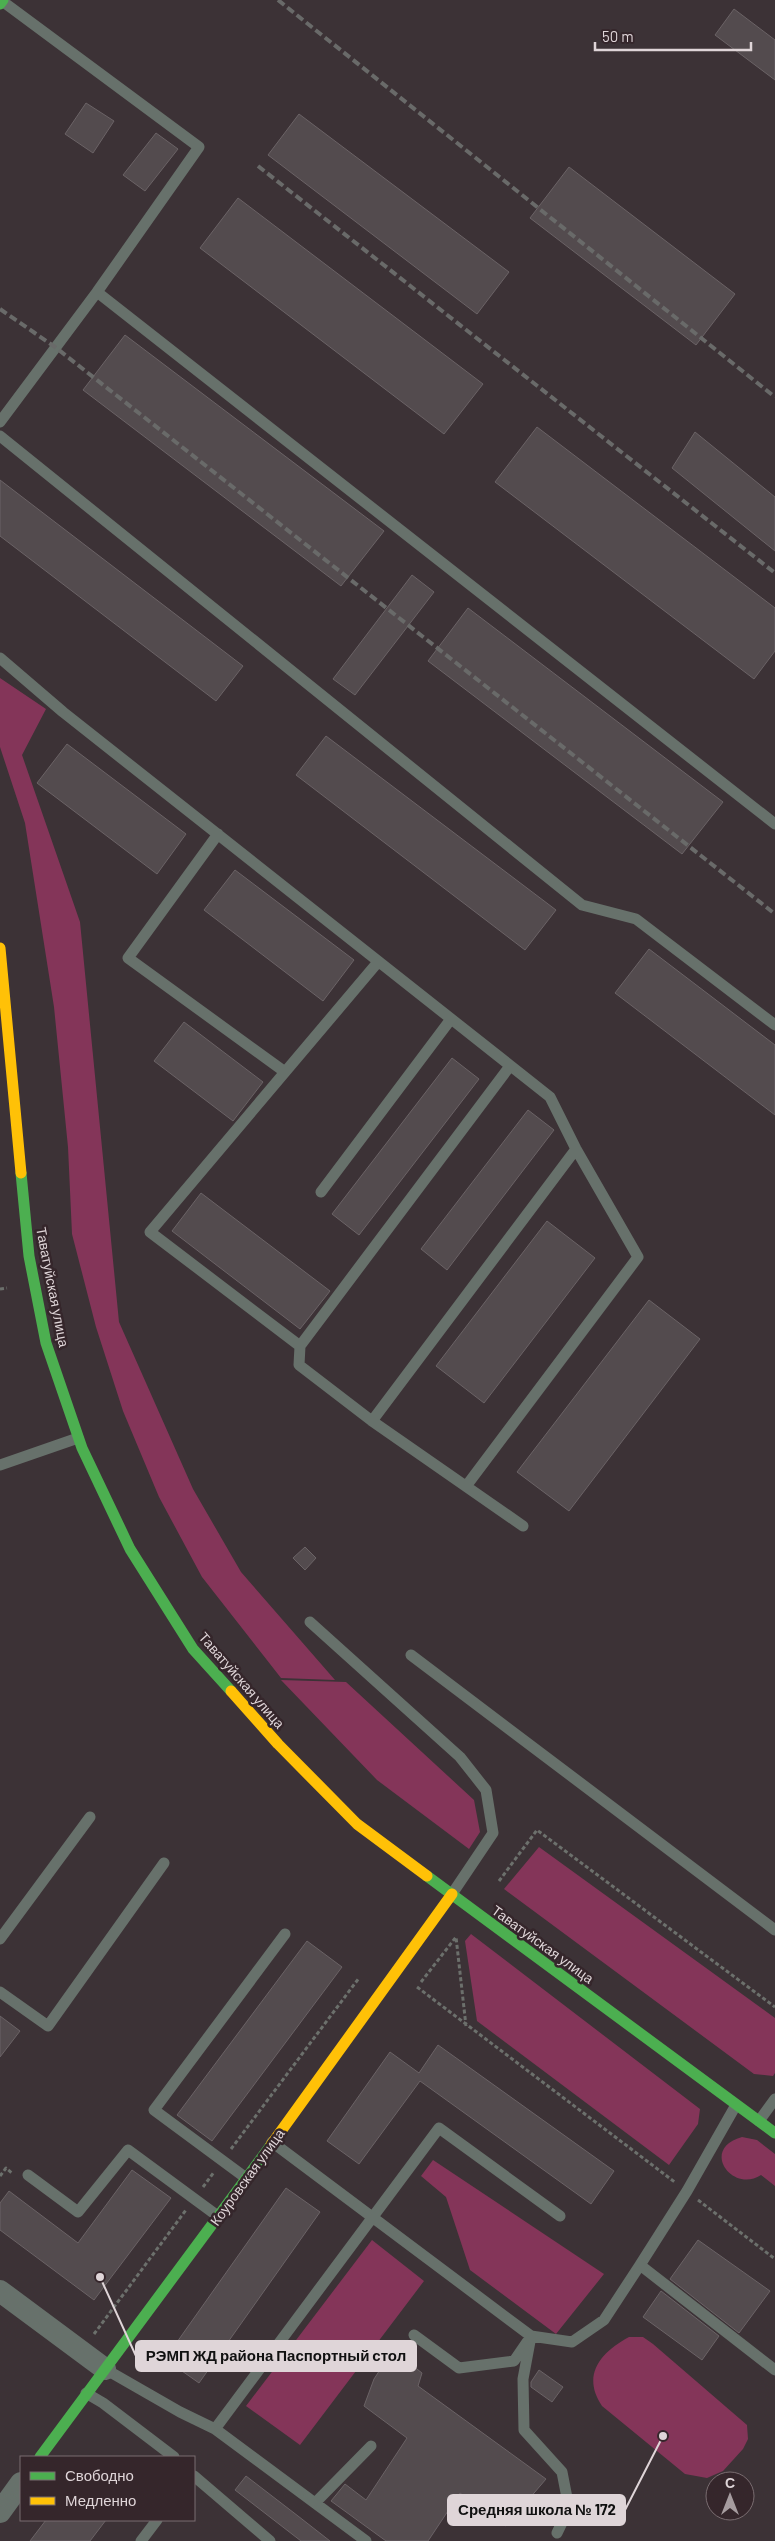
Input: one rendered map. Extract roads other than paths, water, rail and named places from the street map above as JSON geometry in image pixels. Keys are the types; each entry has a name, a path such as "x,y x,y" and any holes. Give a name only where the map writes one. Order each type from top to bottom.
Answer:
{"main road":[{"path":"0,4 2,0"},
{"name":"Таватуйская улица","path":"0,948 29,1256 46,1342 78,1438 130,1549 194,1649 278,1744 357,1824 775,2133"},
{"name":"Коуровская улица","path":"41,2456 219,2217 452,1894"}],"street":[{"path":"0,2291 104,2369"},
{"path":"0,2512 20,2484"}],"lane":[{"path":"0,422 97,292 199,147 2,0"},
{"path":"97,292 775,824"},
{"path":"0,436 582,905 636,918 775,1025"},
{"path":"0,658 64,712 550,1097 576,1149 638,1257 467,1485"},
{"path":"218,834 128,958 285,1072"},
{"path":"300,1346 150,1232 378,962"},
{"path":"321,1192 450,1019"},
{"path":"510,1066 300,1346 299,1365 372,1422 467,1485 523,1526"},
{"path":"372,1422 576,1149"},
{"path":"0,1465 78,1438"},
{"path":"310,1622 460,1757 486,1790 493,1833 452,1894"},
{"path":"410,1655 775,1930"},
{"path":"0,1939 90,1816"},
{"path":"0,1992 48,2026 164,1863"},
{"path":"246,2178 154,2110 285,1934"},
{"path":"759,2122 775,2100"},
{"path":"272,2142 531,2336 572,2342 604,2320 686,2191 736,2105"},
{"path":"215,2429 439,2128 560,2216"},
{"path":"28,2175 78,2212 128,2150 219,2217"},
{"path":"640,2265 775,2370"},
{"path":"414,2335 458,2368 514,2361 531,2336"},
{"path":"531,2336 523,2379 524,2430 562,2472 569,2508 557,2533"},
{"path":"104,2369 180,2412 215,2429 316,2502 366,2541"},
{"path":"86,2393 173,2456"},
{"path":"316,2502 371,2446"},
{"path":"195,2477 270,2541"},
{"path":"142,2541 156,2521"}],"railway":[{"path":"278,0 775,397"},
{"path":"258,166 775,573"},
{"path":"0,309 55,347 775,914"}],"place":[{"name":"РЭМП ЖД района Паспортный стол","path":"100,2277"},
{"name":"Средняя школа № 172","path":"663,2436"}]}
